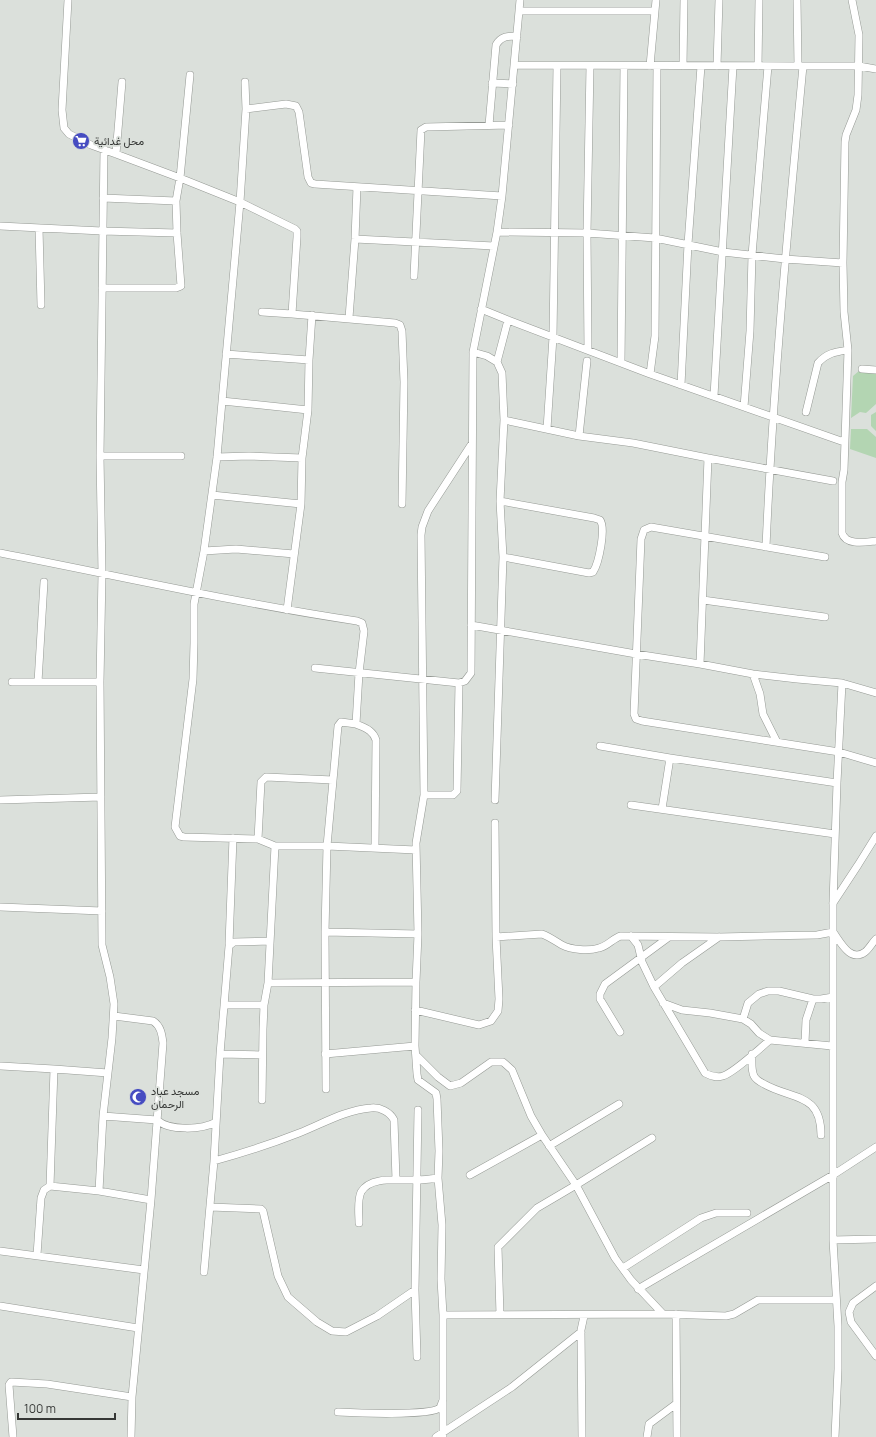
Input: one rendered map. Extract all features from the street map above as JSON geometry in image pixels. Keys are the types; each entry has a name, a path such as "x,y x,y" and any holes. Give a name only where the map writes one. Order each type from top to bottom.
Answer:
{"street":[{"path":"68,0 62,110 64,128 69,134 91,144 240,202 297,231 292,314"},
{"path":"315,668 459,683 465,681 471,673 472,352 497,232 502,196 520,0"},
{"path":"650,374 655,336 654,11 656,0"},
{"path":"683,66 684,0"},
{"path":"717,66 719,0"},
{"path":"758,66 759,0"},
{"path":"766,547 769,469 801,66 797,0"},
{"path":"852,0 860,35 858,101 845,138 843,263 844,312 848,350 842,482 843,537 850,542 876,542"},
{"path":"519,11 654,11"},
{"path":"489,125 495,47 497,42 504,37 517,36"},
{"path":"514,65 859,66 876,69"},
{"path":"547,429 553,337 557,66"},
{"path":"588,350 587,234 590,66"},
{"path":"621,363 624,66"},
{"path":"681,385 688,244 701,66"},
{"path":"714,396 733,66"},
{"path":"744,407 750,331 752,255 768,66"},
{"path":"102,288 176,288 181,286 176,201 180,178 190,75"},
{"path":"116,154 122,82"},
{"path":"245,82 246,109 240,202 217,457 204,551 194,604 193,679 175,827 180,836 184,837 258,839 275,846 327,846 416,850"},
{"path":"492,83 513,84"},
{"path":"246,109 286,104 296,106 300,112 309,180 315,184 502,196"},
{"path":"414,276 422,128 426,126 509,124"},
{"path":"99,1191 104,1116 114,1016 113,990 102,945 100,682 102,573 100,456 104,149"},
{"path":"348,318 355,239 357,187"},
{"path":"103,198 176,201"},
{"path":"0,226 177,233"},
{"path":"39,228 41,305"},
{"path":"497,232 622,235 655,238 723,252 785,259 843,263"},
{"path":"355,239 494,246"},
{"path":"481,308 508,320 650,374 844,442"},
{"path":"262,312 348,318 395,323 400,325 402,331 404,382 402,504"},
{"path":"287,610 301,504 302,458 308,410 308,360 312,315"},
{"path":"497,362 508,320"},
{"path":"806,412 818,363 824,356 830,353 848,350"},
{"path":"472,352 487,356 497,362 502,373 504,420 500,501 503,557 495,800"},
{"path":"226,354 308,360"},
{"path":"579,436 587,361"},
{"path":"862,369 876,370"},
{"path":"222,401 308,410"},
{"path":"504,420 579,436 633,443 833,481"},
{"path":"443,1435 443,1315 441,1279 441,1220 438,1178 439,1144 437,1096 436,1093 418,1080 415,1046 418,934 416,834 424,795 421,535 422,527 428,512 471,445"},
{"path":"100,456 181,456"},
{"path":"217,457 249,456 302,458"},
{"path":"700,664 708,458"},
{"path":"212,495 301,504"},
{"path":"500,501 594,518 600,520 602,526 597,565 593,572 589,573 503,557"},
{"path":"825,557 651,527 644,530 641,539 634,714 636,719 642,721 839,752 876,763"},
{"path":"204,551 236,549 294,554"},
{"path":"0,553 196,593 362,623 364,631 359,673 356,724"},
{"path":"38,682 44,582"},
{"path":"703,600 824,617"},
{"path":"471,625 753,674 842,683 876,693"},
{"path":"753,674 760,694 763,714 777,742"},
{"path":"12,682 100,682"},
{"path":"424,795 453,795 457,791 459,683"},
{"path":"835,1437 838,1326 833,1240 833,903 842,683"},
{"path":"326,1089 327,846 338,726 341,722 356,724 370,730 374,734 376,740 375,848"},
{"path":"600,746 837,783"},
{"path":"662,809 670,758"},
{"path":"258,839 261,782 266,778 333,780"},
{"path":"0,800 101,797"},
{"path":"631,805 835,834"},
{"path":"415,1010 479,1025 491,1021 498,1011 495,824"},
{"path":"833,903 876,836"},
{"path":"204,1272 214,1161 220,1054 229,944 233,838"},
{"path":"262,1100 264,1005 268,982 275,846"},
{"path":"0,907 102,910"},
{"path":"326,932 418,934"},
{"path":"496,937 542,934 549,936 568,948 577,950 599,948 618,937 631,936 719,937 817,935 833,932"},
{"path":"833,932 848,952 852,954 860,954 865,952 876,940"},
{"path":"631,936 638,945 642,962 654,987 705,1073 714,1077 723,1076 732,1071 770,1040"},
{"path":"620,1032 600,999 600,994 605,984 669,937"},
{"path":"654,987 682,963 719,937"},
{"path":"229,944 234,942 270,941"},
{"path":"268,982 416,982"},
{"path":"744,1019 748,1003 759,994 768,991 779,991 821,1000 833,997"},
{"path":"805,1043 806,1020 814,999"},
{"path":"663,1003 682,1010 744,1019 759,1033 770,1040 832,1046"},
{"path":"224,1005 264,1005"},
{"path":"114,1016 153,1021 157,1024 161,1031 163,1043 151,1200 132,1397 131,1437"},
{"path":"325,1054 415,1046"},
{"path":"220,1054 262,1055"},
{"path":"752,1054 752,1068 754,1076 758,1081 768,1087 807,1101 819,1116 821,1135"},
{"path":"416,1055 438,1078 450,1086 461,1083 491,1062 503,1062 512,1070 531,1116 549,1146 576,1185 609,1249 638,1289 663,1314"},
{"path":"1,1066 108,1073"},
{"path":"50,1186 54,1070"},
{"path":"549,1146 619,1104"},
{"path":"214,1161 297,1134 346,1113 373,1108 386,1112 392,1116 394,1120 396,1180"},
{"path":"417,1357 415,1290 418,1110"},
{"path":"104,1116 157,1120 168,1126 194,1128 211,1125 216,1122"},
{"path":"470,1175 542,1135"},
{"path":"500,1315 498,1247 537,1208 652,1138"},
{"path":"638,1289 833,1175 876,1147"},
{"path":"359,1223 360,1198 363,1189 380,1180 416,1180 438,1178"},
{"path":"38,1255 41,1198 44,1190 50,1186 99,1191 151,1200"},
{"path":"210,1207 261,1209 263,1211 278,1276 288,1297 317,1322 332,1331 346,1332 377,1316 415,1290"},
{"path":"623,1268 701,1218 716,1213 747,1213"},
{"path":"833,1240 876,1239"},
{"path":"0,1251 144,1270"},
{"path":"876,1286 852,1303 849,1312 851,1322 876,1356"},
{"path":"443,1315 730,1315 758,1300 836,1300"},
{"path":"0,1306 138,1328"},
{"path":"676,1314 677,1437"},
{"path":"582,1437 581,1332 584,1316"},
{"path":"436,1437 443,1435 512,1388 581,1332"},
{"path":"13,1437 9,1385 11,1382 47,1384 132,1397"},
{"path":"338,1412 380,1413 432,1411 440,1408 443,1400"},
{"path":"647,1437 649,1424 676,1404"}],"green space":[{"path":"859,371 876,372 876,404 866,413 860,412 851,418 853,376"},
{"path":"876,412 876,431 871,426 871,415"},
{"path":"851,429 867,429 876,437 876,458 850,449"}],"place":[{"name":"محل غدائية","path":"81,141"},
{"name":"مسجد عباد الرحمان","path":"138,1097"}]}
